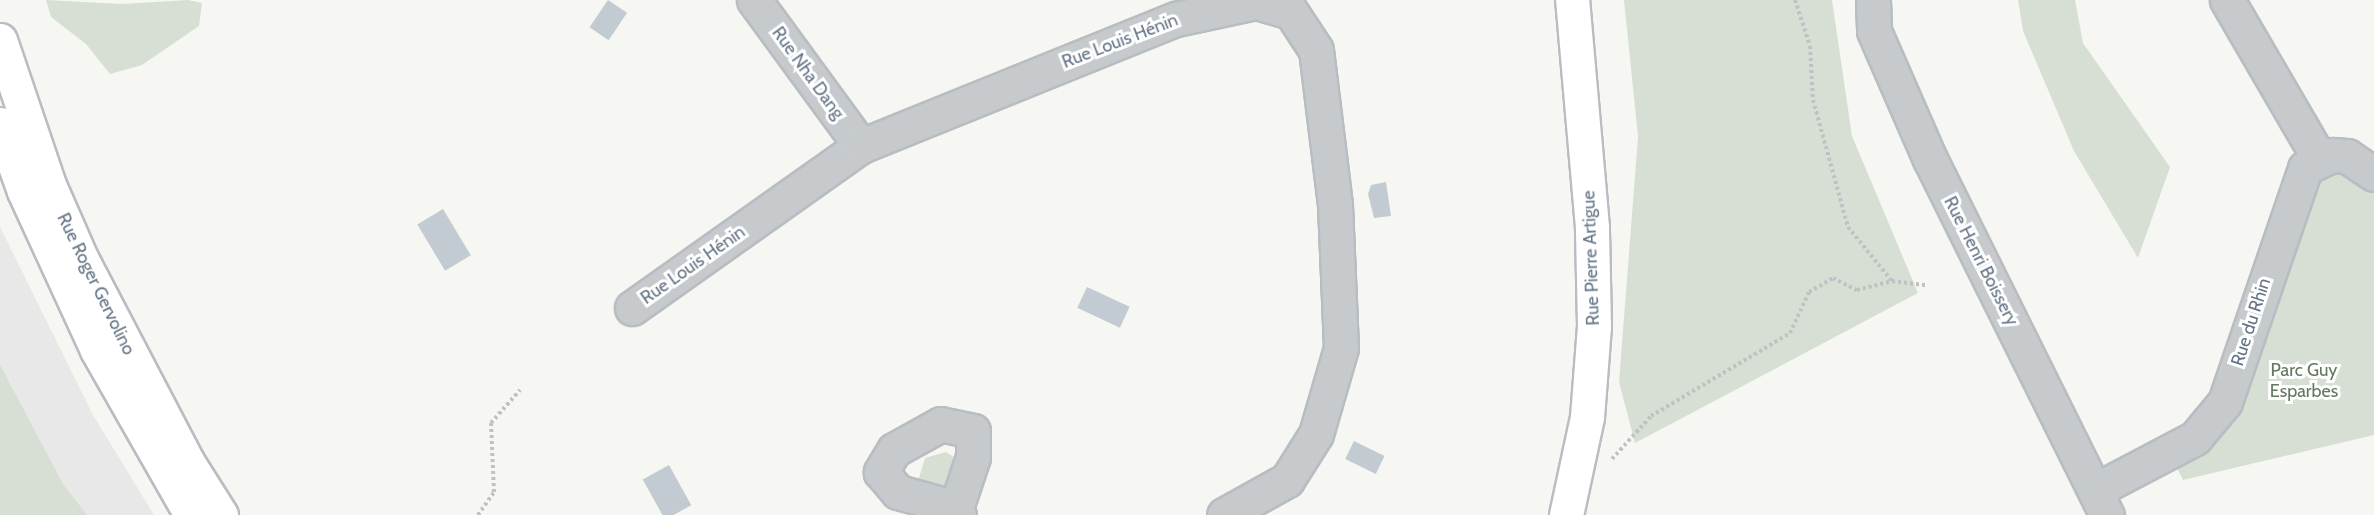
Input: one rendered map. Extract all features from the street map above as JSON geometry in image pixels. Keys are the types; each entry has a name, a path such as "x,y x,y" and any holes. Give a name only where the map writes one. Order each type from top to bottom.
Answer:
{"main road":[{"name":"Rue Pierre Artigue","path":"1566,515 1587,417 1594,326 1591,216 1572,0"},
{"name":"Rue Roger Gervolino","path":"0,40 49,184 82,260 187,461 221,515"},
{"name":"Rue Roger Gervolino","path":"0,124 88,330 191,515"}],"street":[{"name":"Rue Nha Dang","path":"754,0 861,146"},
{"name":"Rue Henri Boissery","path":"1873,0 1874,31 1930,159 2102,503"},
{"path":"2227,0 2319,158 2347,156 2374,174"},
{"name":"Rue Louis Hénin","path":"633,308 861,146 1176,19 1256,2 1291,12 1316,50 1335,206 1341,348 1316,434 1287,480 1224,515"},
{"name":"Rue du Rhin","path":"2102,503 2195,438 2225,402 2296,182 2319,158"}],"path":[{"path":"1795,0 1810,46 1813,99 1848,227 1892,281"},
{"path":"1605,468 1651,416 1790,333 1809,292 1833,278 1857,290 1892,281 1926,285"},
{"path":"478,515 494,492 491,423 520,390"}],"shaded area":[{"path":"608,0 627,13 609,40 590,27"},
{"path":"1386,182 1391,216 1374,218 1368,194 1371,185"},
{"path":"443,209 471,255 445,271 417,224"},
{"path":"0,227 93,415 154,515 0,515"},
{"path":"1087,287 1130,307 1120,328 1077,308"},
{"path":"1354,441 1385,456 1376,474 1345,459"},
{"path":"669,465 691,505 674,515 662,515 643,480"}],"green space":[{"path":"46,0 122,4 188,0 202,3 199,26 142,65 110,74 86,44 51,17"},
{"path":"1624,0 1832,0 1852,136 1918,293 1635,443 1619,382 1638,137"},
{"path":"2018,0 2075,0 2083,43 2170,167 2138,258 2074,151 2023,31"},
{"name":"Parc Guy Esparbes","path":"2305,168 2374,174 2374,435 2183,480 2169,452 2195,438"},
{"path":"0,365 63,484 87,515 0,515"},
{"path":"946,452 958,460 953,492 921,485 919,478 925,458"}]}
